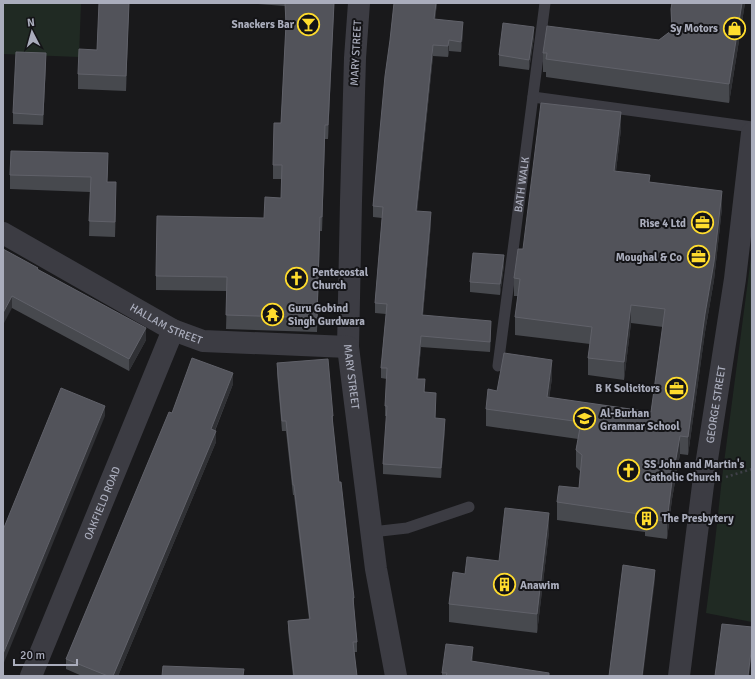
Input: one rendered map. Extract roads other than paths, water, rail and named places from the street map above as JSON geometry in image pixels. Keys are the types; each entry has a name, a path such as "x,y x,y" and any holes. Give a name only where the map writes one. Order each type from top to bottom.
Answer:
{"street":[{"name":"MARY STREET","path":"359,3 355,58 348,347 376,569 396,676"},
{"name":"GEORGE STREET","path":"679,676 703,485 735,279 752,132"},
{"name":"HALLAM STREET","path":"3,233 173,330 203,341 348,347"},
{"name":"OAKFIELD ROAD","path":"31,676 173,330"}],"lane":[{"name":"BATH WALK","path":"498,366 545,3"},
{"path":"533,97 752,127"},
{"path":"372,532 407,528 469,507"}],"place":[{"name":"Snackers Bar","path":"309,24"},
{"name":"Sy Motors","path":"734,28"},
{"name":"Rise 4 Ltd","path":"702,223"},
{"name":"Moughal & Co","path":"698,257"},
{"name":"Pentecostal Church","path":"296,278"},
{"name":"Guru Gobind Singh Gurdwara","path":"272,314"},
{"name":"B K Solicitors","path":"676,388"},
{"name":"Al-Burhan Grammar School","path":"585,419"},
{"name":"SS John and Martin's Catholic Church","path":"628,470"},
{"name":"The Presbytery","path":"646,518"},
{"name":"Anawim","path":"504,585"}]}
